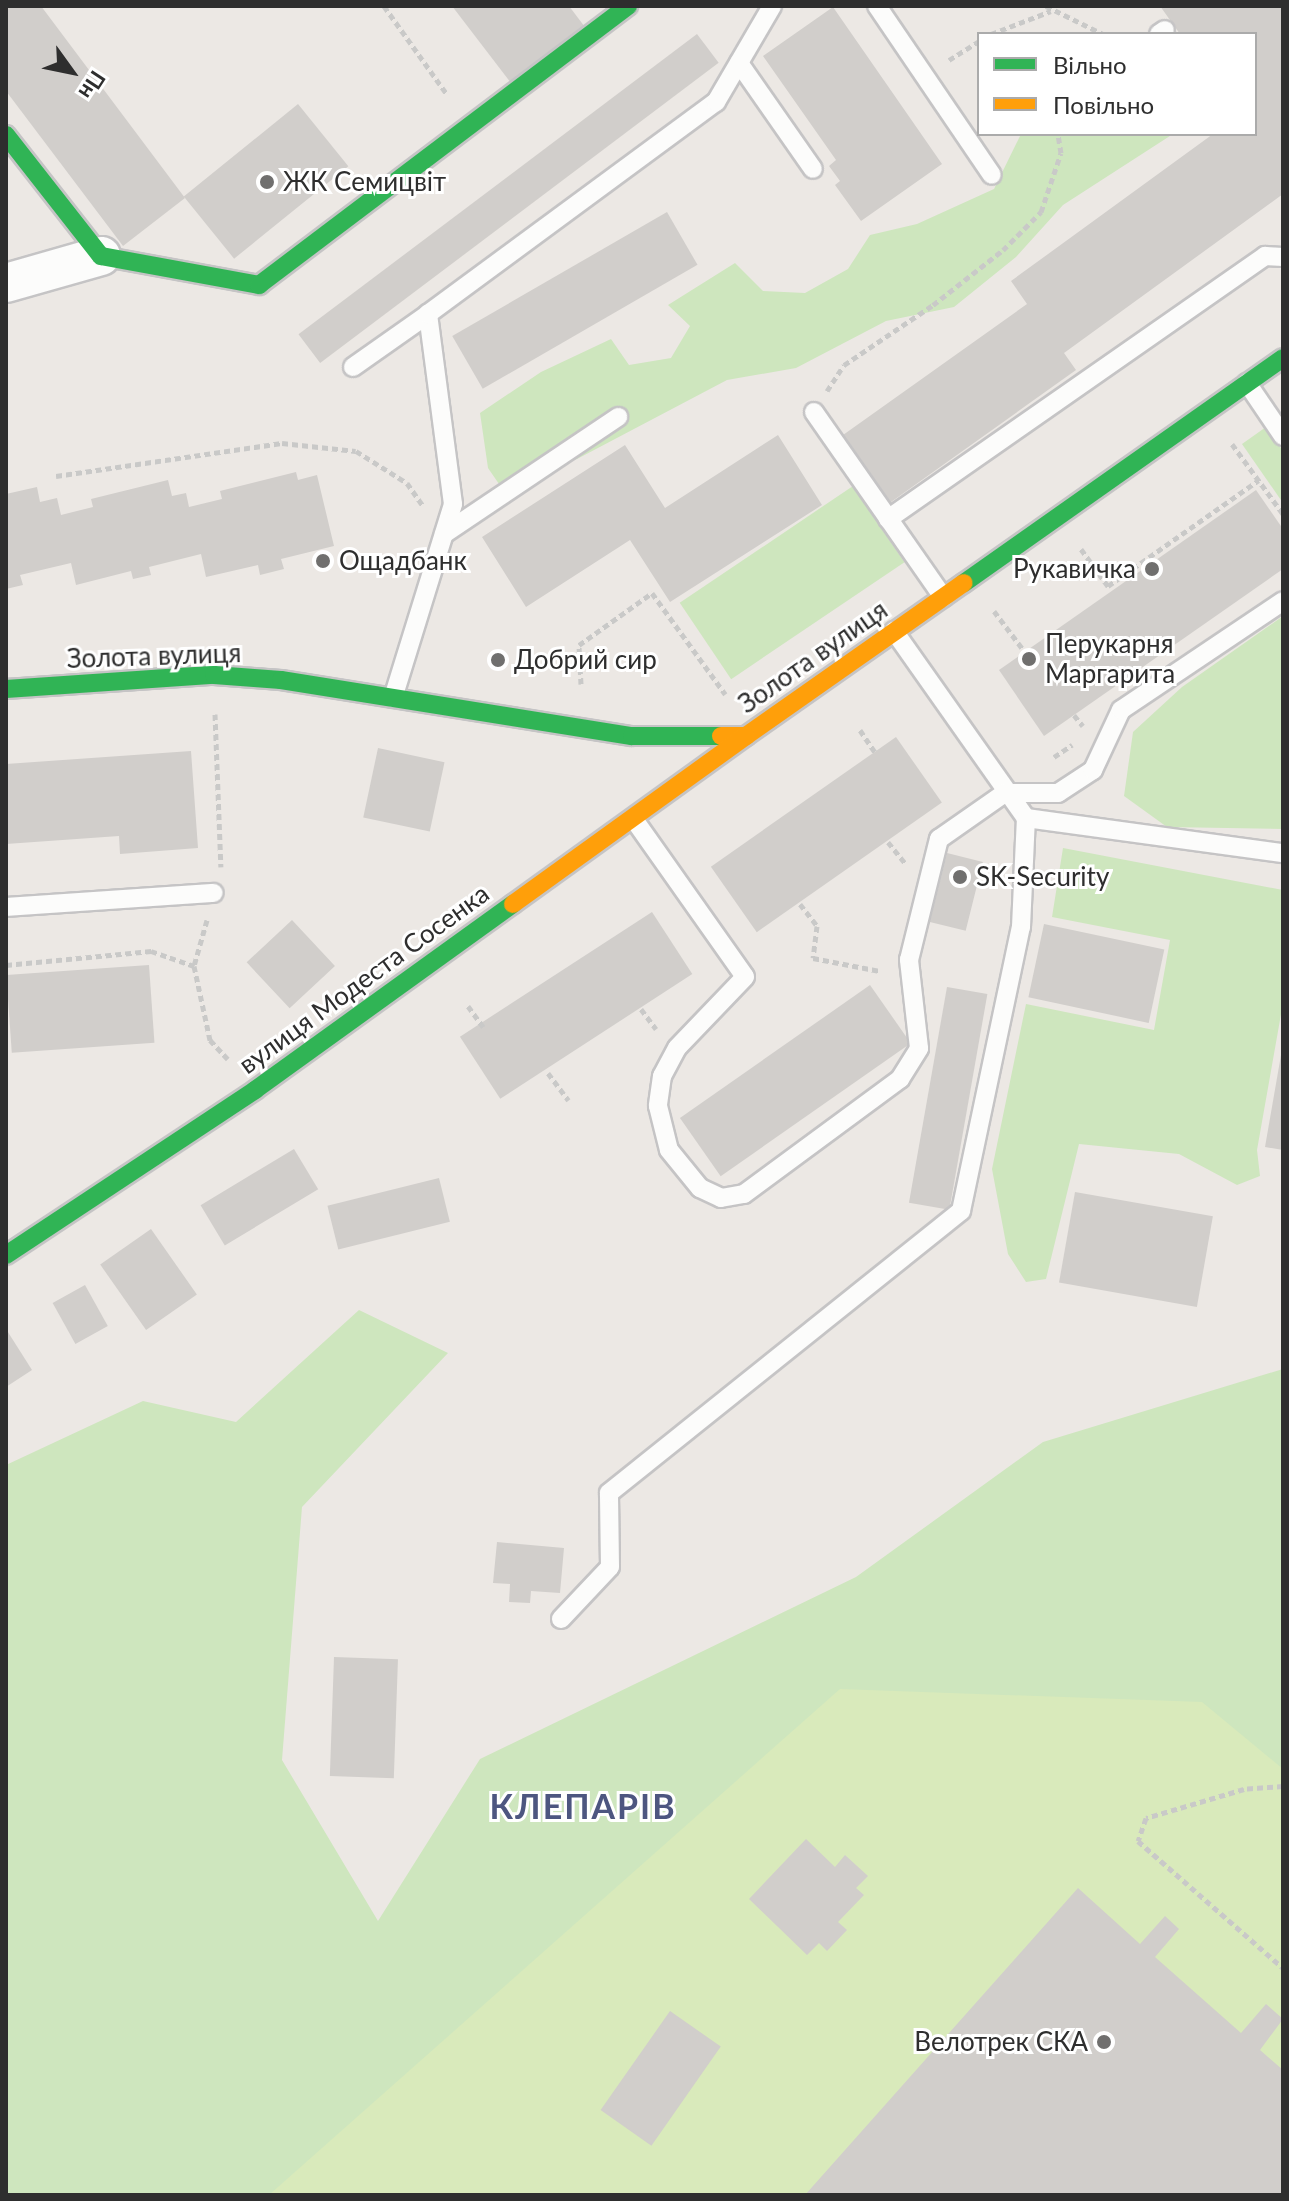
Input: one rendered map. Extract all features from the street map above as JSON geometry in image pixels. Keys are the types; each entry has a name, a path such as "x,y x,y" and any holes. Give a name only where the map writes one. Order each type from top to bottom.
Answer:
{"street":[{"path":"6,283 101,256 259,285 628,6"},
{"path":"6,135 101,256"},
{"name":"Золота вулиця","path":"6,689 214,675 393,698 632,736 746,736 1283,358"},
{"name":"вулиця Модеста Сосенка","path":"6,1255 255,1090 746,736"}],"lane":[{"path":"353,367 716,102 772,6"},
{"path":"877,6 992,175"},
{"path":"739,63 813,169"},
{"path":"888,519 1265,256 1283,257"},
{"path":"393,698 453,504 428,314"},
{"path":"1247,383 1283,436"},
{"path":"814,412 943,597"},
{"path":"444,534 618,417"},
{"path":"633,818 745,977 677,1048 662,1076 658,1106 669,1150 700,1188 721,1198 744,1194 900,1079 919,1048 920,1022 909,960 939,839 1005,793 1058,793 1093,770 1121,710 1283,601"},
{"path":"894,631 1005,793 1026,818 1283,853"},
{"path":"561,1619 610,1567 609,1493 961,1211 1021,927 1026,818"},
{"path":"6,907 214,893"},
{"path":"6,1243 27,1243"}],"path":[{"path":"384,6 455,105"},
{"path":"996,32 1048,9 1099,32"},
{"path":"949,60 977,42"},
{"path":"814,412 844,365 933,305 1003,250 1041,212 1061,153 1058,136"},
{"path":"1230,441 1281,517"},
{"path":"56,476 282,443 356,451 407,483 444,534"},
{"path":"1080,547 1108,586 1148,562 1259,480"},
{"path":"581,684 579,645 652,593 728,698"},
{"path":"992,608 1025,652"},
{"path":"566,682 596,686"},
{"path":"721,702 741,689"},
{"path":"1005,793 1121,710"},
{"path":"860,730 875,752"},
{"path":"888,842 905,864"},
{"path":"800,904 817,926 813,958 878,969 920,1022"},
{"path":"6,965 151,951 194,966"},
{"path":"468,1006 483,1027"},
{"path":"641,1009 662,1036"},
{"path":"548,1073 568,1100"},
{"path":"1283,1786 1244,1789 1146,1818 1138,1841 1283,1968"}],"green space":[{"path":"1020,136 1170,136 1063,205 1016,257 954,307 886,321 796,368 727,380 577,459 499,484 488,468 480,413 541,372 611,339 629,365 671,358 690,326 668,305 735,263 763,291 805,293 848,269 870,235 917,224 994,189"},
{"path":"1266,427 1283,451 1283,503 1242,444"},
{"path":"853,486 904,562 731,679 680,603"},
{"path":"1283,616 1283,829 1167,827 1124,796 1133,732 1182,687"},
{"path":"1063,848 1283,890 1283,1003 1257,1150 1260,1176 1237,1185 1179,1154 1079,1144 1046,1279 1026,1282 1008,1254 992,1169 1026,1004 1154,1030 1170,940 1052,917"},
{"path":"359,1310 448,1353 302,1507 282,1760 378,1921 480,1759 856,1577 1043,1442 1283,1369 1283,1943 545,2195 6,2195 6,1465 143,1401 236,1422"},
{"path":"840,1689 1202,1702 1283,1769 1283,2195 269,2195"}],"building":[{"path":"6,6 41,6 185,198 123,246 6,91"},
{"path":"452,6 569,6 594,39 521,96"},
{"path":"1160,6 1283,6 1283,194 1064,353 1076,370 884,507 836,440 1027,304 1011,281 1210,136 1257,136 1257,32 1179,32"},
{"path":"833,7 942,164 861,221 835,185 840,181 829,166 836,160 763,56"},
{"path":"697,34 719,63 320,363 298,334"},
{"name":"ЖК Семицвіт","path":"298,104 348,166 234,259 184,197"},
{"path":"667,212 698,265 483,389 452,336"},
{"path":"778,435 822,505 670,602 630,540 526,607 482,537 625,445 665,508"},
{"path":"296,472 298,480 317,475 334,546 281,559 284,569 260,575 258,565 206,577 201,554 149,567 151,575 133,579 131,571 76,585 71,563 20,575 23,585 6,589 6,494 37,487 40,502 57,498 61,515 93,507 91,499 168,480 172,496 186,493 189,507 222,499 220,491"},
{"path":"1256,490 1283,529 1283,569 1044,736 999,670"},
{"path":"896,737 942,803 757,932 711,867"},
{"path":"378,748 445,762 430,832 363,817"},
{"path":"191,751 198,848 120,854 119,836 6,844 6,764"},
{"path":"947,853 983,862 966,931 930,922"},
{"path":"652,912 692,974 500,1099 460,1037"},
{"path":"292,920 335,966 290,1008 247,962"},
{"path":"1044,924 1164,950 1149,1023 1028,997"},
{"path":"149,965 154,1043 12,1053 6,975"},
{"path":"870,985 911,1043 721,1176 680,1118"},
{"path":"947,987 987,994 949,1210 909,1203"},
{"path":"1283,1056 1283,1150 1265,1147"},
{"path":"294,1149 318,1189 225,1245 201,1205"},
{"path":"439,1178 450,1222 338,1249 327,1206"},
{"path":"1075,1192 1213,1216 1197,1307 1059,1283"},
{"path":"151,1229 197,1295 146,1330 100,1265"},
{"path":"85,1285 108,1326 75,1344 53,1303"},
{"path":"6,1329 32,1370 6,1387"},
{"path":"497,1542 564,1548 560,1593 531,1591 530,1603 509,1602 510,1584 493,1583"},
{"path":"334,1657 398,1659 394,1778 330,1776"},
{"path":"806,1839 835,1867 845,1855 868,1876 856,1888 864,1895 838,1922 847,1930 827,1951 819,1943 807,1955 749,1899"},
{"name":"Велотрек СКА","path":"1078,1888 1140,1944 1165,1916 1179,1929 1155,1957 1241,2033 1266,2004 1283,2019 1260,2050 1283,2070 1283,2195 805,2195"},
{"path":"670,2011 721,2047 651,2146 601,2110"}],"traffic: fast":[{"path":"6,135 101,256 259,285 628,6"},
{"path":"964,583 1283,358"},
{"path":"6,689 214,675 281,680 632,736 721,736"},
{"path":"6,1255 255,1090 513,904"}],"traffic: slow":[{"path":"721,736 746,736 964,583"},
{"path":"513,904 746,736"}],"place":[{"name":"ЖК Семицвіт","path":"267,182"},
{"name":"Ощадбанк","path":"323,561"},
{"name":"Рукавичка","path":"1152,569"},
{"name":"Перукарня Маргарита","path":"1029,659"},
{"name":"Добрий сир","path":"498,660"},
{"name":"SK-Security","path":"960,877"},
{"name":"Велотрек СКА","path":"1104,2042"}],"district":[{"name":"КЛЕПАРІВ","path":"583,1806"}]}
